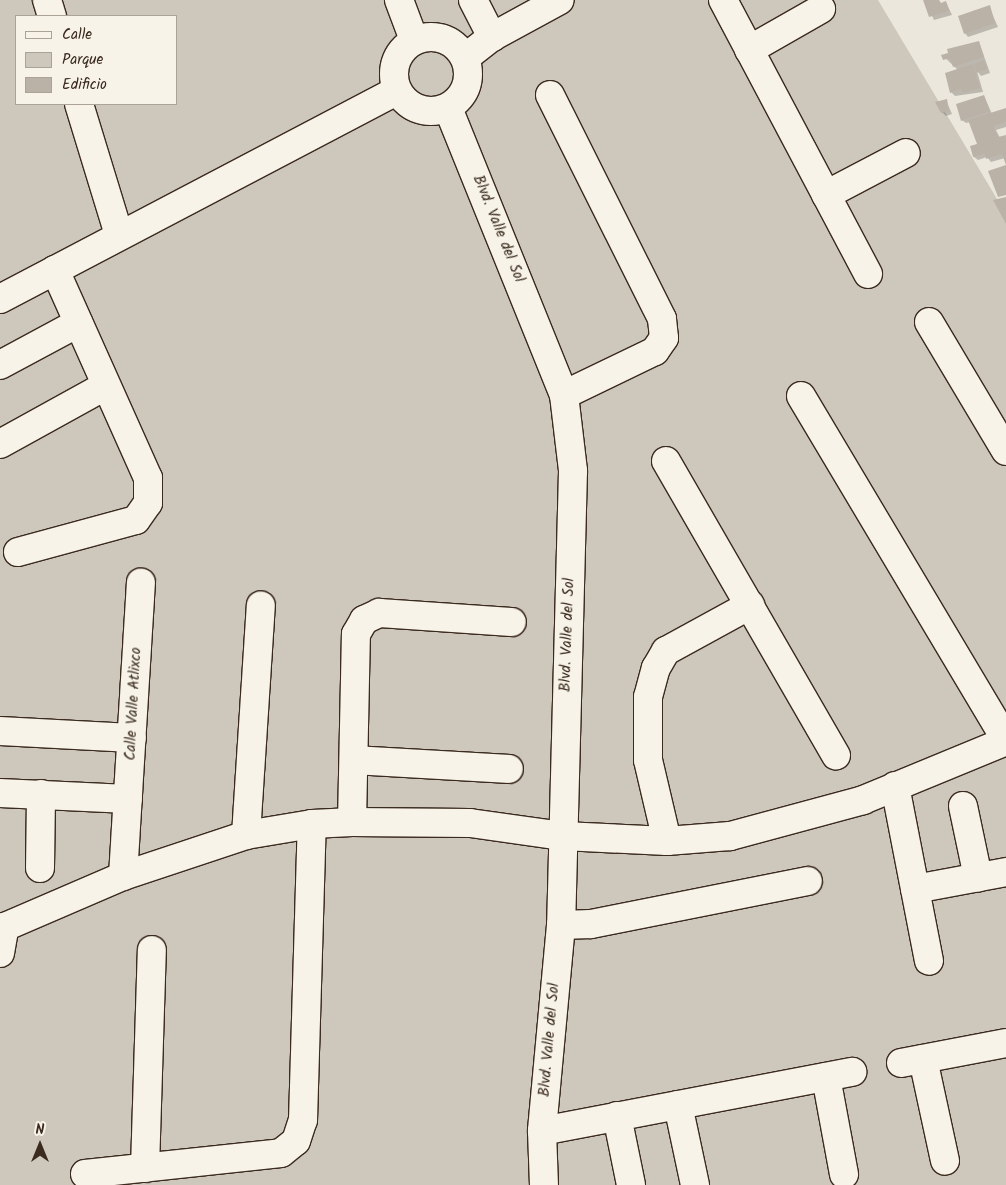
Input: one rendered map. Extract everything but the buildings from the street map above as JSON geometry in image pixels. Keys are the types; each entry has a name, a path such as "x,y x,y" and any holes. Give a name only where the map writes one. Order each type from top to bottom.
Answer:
{"street":[{"path":"47,0 52,15"},
{"path":"399,0 414,40"},
{"path":"473,0 492,37"},
{"path":"465,58 492,37 560,0"},
{"path":"723,0 868,274"},
{"path":"749,50 821,9"},
{"path":"426,37 448,41 465,58 468,69 464,92 448,108 425,111 404,100 397,91 394,68 405,47 414,40 426,37"},
{"path":"0,299 397,91"},
{"path":"550,95 662,320 664,338 655,350 564,395"},
{"path":"79,105 119,235"},
{"name":"Blvd. Valle del Sol","path":"448,108 564,395 573,471 561,925 542,1131 544,1185"},
{"path":"826,195 906,153"},
{"path":"18,552 136,520 148,503 148,478 105,386 55,270"},
{"path":"929,322 1006,451"},
{"path":"0,365 78,323"},
{"path":"0,444 105,386"},
{"path":"0,953 2,927 123,876 246,834 312,824 352,822 470,823 563,836 667,841 730,836 863,800 1006,741 801,396"},
{"path":"666,461 836,755"},
{"name":"Calle Valle Atlixco","path":"123,876 141,582"},
{"path":"246,834 260,604"},
{"path":"667,841 648,760 648,696 656,668 666,651 750,605"},
{"path":"352,822 356,634 364,620 378,613 512,622"},
{"path":"0,731 132,738"},
{"path":"354,760 510,769"},
{"path":"895,786 929,961"},
{"path":"0,793 128,799"},
{"path":"40,868 41,794"},
{"path":"963,806 978,877"},
{"path":"85,1174 280,1153 296,1141 302,1120 312,824"},
{"path":"915,889 1006,872"},
{"path":"561,925 592,924 808,881"},
{"path":"145,1168 152,950"},
{"path":"945,1161 912,1061 1006,1043"},
{"path":"542,1131 839,1074 844,1174"},
{"path":"678,1105 695,1185"},
{"path":"617,1116 631,1185"}],"green space":[{"path":"0,0 878,0 1006,214 1006,1185 0,1185"}]}
